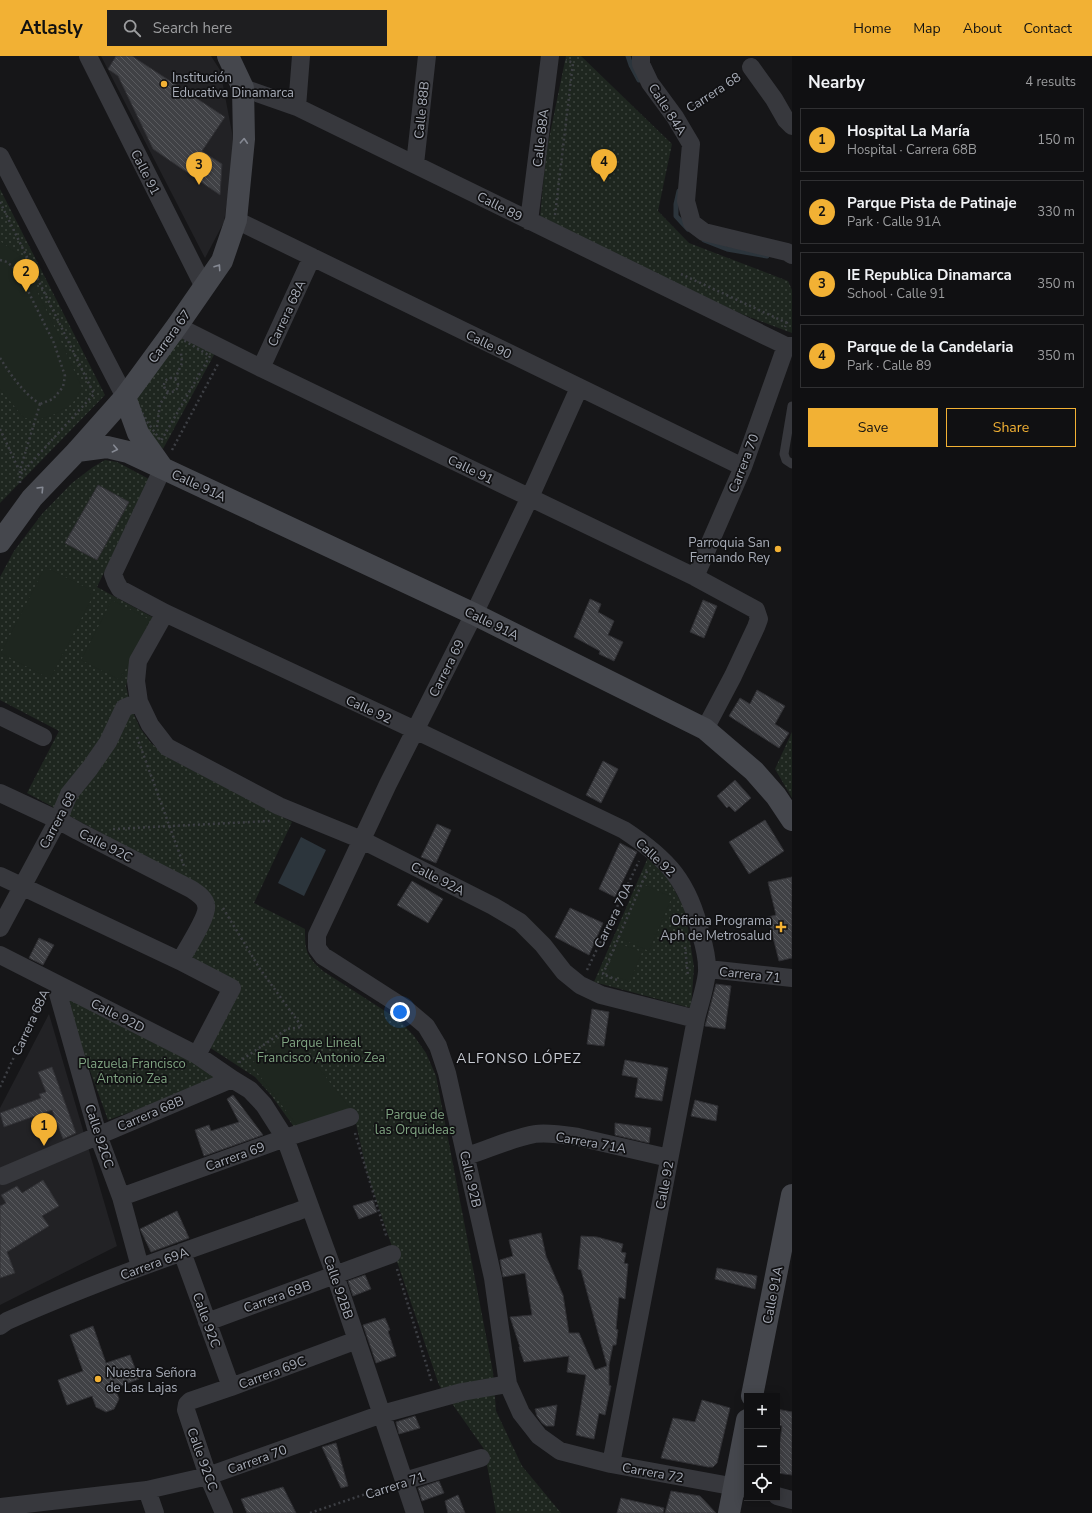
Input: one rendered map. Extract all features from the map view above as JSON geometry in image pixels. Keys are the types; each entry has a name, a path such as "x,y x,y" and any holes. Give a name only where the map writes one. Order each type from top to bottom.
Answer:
{"street":[{"name":"Calle 91","path":"88,56 204,287"},
{"path":"228,56 243,88"},
{"path":"297,106 301,56"},
{"name":"Calle 88B","path":"415,164 426,56"},
{"name":"Calle 84A","path":"641,56 641,64 650,83 691,144 686,201 692,223 704,232 787,252 792,255"},
{"name":"Calle 88A","path":"529,221 555,57"},
{"path":"751,67 774,99 786,120 792,126"},
{"name":"Carrera 67","path":"0,542 17,511 77,451 124,397 177,326 222,261 236,220 244,139 243,88"},
{"name":"Calle 89","path":"243,88 297,106 529,221 785,344"},
{"name":"Calle 91A","path":"0,156 124,397 138,433 163,468"},
{"name":"Calle 90","path":"236,220 743,467"},
{"name":"Carrera 68A","path":"261,368 312,257"},
{"name":"Calle 91","path":"177,326 695,577 756,610 759,619 756,627 733,676 705,729"},
{"name":"Carrera 70","path":"695,577 743,467 785,344"},
{"name":"Carrera 69","path":"317,948 317,935 415,730 474,614 530,497 579,388"},
{"name":"Calle 91A","path":"77,451 107,447 128,452 474,614 705,729 754,771 776,796 792,820"},
{"name":"Calle 92","path":"163,468 113,574 120,589 165,613 624,830 646,845 666,863 682,882 692,902 708,969 696,1019 611,1464"},
{"name":"Calle 92A","path":"165,613 138,662 136,681 139,702 150,725 167,747 279,806 362,840 494,906 520,922 543,945 564,972 580,985 601,995 696,1019"},
{"name":"Carrera 68","path":"0,928 21,886 58,820 69,794 90,768 108,742 124,708 130,704 138,705"},
{"path":"0,716 43,737"},
{"name":"Calle 92C","path":"0,793 58,820 191,889 214,905"},
{"path":"0,876 180,961 232,988 197,1055"},
{"path":"180,961 205,916 214,905"},
{"name":"Calle 92B","path":"317,948 323,956 406,1010 426,1026 438,1046 447,1073 467,1156 493,1278 500,1385 539,1436 560,1450"},
{"name":"Calle 92D","path":"0,956 197,1055 232,1079"},
{"name":"Carrera 71","path":"708,969 792,978"},
{"name":"Calle 92CC","path":"52,981 98,1135 121,1197 140,1266"},
{"name":"Carrera 68B","path":"3,1176 232,1079"},
{"name":"Calle 92BB","path":"232,1079 250,1090 264,1105 285,1138 335,1275 415,1513"},
{"name":"Carrera 69","path":"121,1197 285,1138 350,1117"},
{"name":"Carrera 71A","path":"467,1156 516,1138 536,1134 578,1137 669,1158"},
{"name":"Calle 91A","path":"753,1393 787,1240 792,1195"},
{"name":"Carrera 69A","path":"0,1326 7,1321 56,1299 140,1266 310,1206"},
{"name":"Calle 92C","path":"182,1252 230,1388"},
{"name":"Carrera 69B","path":"207,1322 392,1254"},
{"name":"Carrera 69C","path":"187,1404 190,1401 230,1388 357,1340"},
{"name":"Carrera 70","path":"7,1506 85,1506 208,1476 382,1414 471,1390 500,1385"},
{"name":"Calle 92CC","path":"187,1404 186,1410 208,1476 224,1513"},
{"path":"728,1513 741,1487 746,1429"},
{"name":"Carrera 72","path":"560,1450 611,1464 741,1487"},
{"name":"Carrera 71","path":"404,1481 481,1458"},
{"path":"147,1490 155,1513"},
{"path":"780,1497 792,1500"}],"lane":[{"path":"792,406 784,454 786,460 792,464"}],"path":[{"path":"555,57 573,63 554,214 562,218"},
{"name":"Carrera 68","path":"674,117 751,67"},
{"path":"0,202 94,394 20,475"},
{"path":"0,260 7,262 18,271 54,343 65,376 63,387 53,399 40,404"},
{"path":"674,270 787,323 785,344"},
{"path":"157,434 146,420 135,399 180,338 210,356 161,441 157,434 160,404 168,392 177,390 178,384 176,380 171,378 165,381 164,388 168,392"},
{"path":"163,468 225,350"},
{"path":"0,358 14,380 28,395 40,404"},
{"path":"17,511 20,490 20,470 40,404"},
{"path":"0,429 20,470"},
{"path":"135,732 191,889"},
{"path":"108,829 272,820"},
{"name":"Carrera 70A","path":"580,985 646,845"},
{"path":"623,983 603,974 650,863"},
{"path":"214,905 302,1027 287,1029 240,1061 232,1079"},
{"path":"685,940 688,983"},
{"name":"Carrera 68A","path":"0,1087 52,981"},
{"name":"Carrera 71","path":"310,1513 404,1481"}],"shaded area":[{"path":"101,56 211,56 220,70 235,148 224,222 205,258"},
{"path":"301,837 326,850 304,896 278,883"},
{"path":"49,1014 117,1246 0,1305 0,1108"}],"green space":[{"path":"566,56 581,56 672,144 658,211 689,243 788,281 792,290 792,333 744,315 673,283 540,217 546,153"},
{"path":"0,189 105,395 0,503"},
{"path":"0,241 19,255 54,326 82,388 72,404 55,414 41,419 24,418 0,389"},
{"path":"179,333 215,353 163,449 147,433 130,398"},
{"name":"Parque Lineal Francisco Antonio Zea","path":"105,460 117,462 149,479 97,587 156,619 130,670 126,686 131,708 140,728 151,743 169,758 292,822 254,903 305,929 306,948 310,957 317,966 399,1020 414,1036 426,1053 436,1076 493,1372 496,1411 522,1466 561,1513 496,1513 484,1449 439,1385 367,1173 353,1110 297,1131 271,1095 255,1077 209,1047 239,987 192,958 211,920 196,884 27,793 59,731 0,700 0,577 14,551 42,514 72,483"},
{"path":"45,567 95,592 50,679 1,653"},
{"path":"112,600 150,620 120,680 81,660"},
{"path":"792,732 792,798 775,769"},
{"path":"649,855 667,876 685,910 694,967 691,1008 594,982"},
{"path":"640,883 672,897 649,951 617,937"},
{"path":"618,943 642,952 630,982 606,972"},
{"name":"Plazuela Francisco Antonio Zea","path":"61,991 215,1074 215,1082 108,1120"},
{"path":"292,1034 350,1108 299,1128 251,1064"}],"building":[{"path":"116,56 132,56 225,117 202,151 222,164 220,195 153,149 118,76 108,69"},
{"path":"98,485 129,502 97,560 65,543"},
{"path":"590,599 601,604 598,612 614,621 608,635 623,642 614,661 599,654 600,651 574,637"},
{"path":"703,600 717,606 704,638 690,632"},
{"path":"757,690 785,706 775,724 789,733 779,748 729,716 740,698 750,704"},
{"path":"603,761 618,769 601,803 586,795"},
{"path":"735,780 751,798 735,812 729,806 727,808 717,796"},
{"path":"765,820 784,851 749,874 729,842"},
{"path":"437,824 451,830 436,863 421,857"},
{"path":"620,843 637,852 615,897 599,889"},
{"path":"792,877 792,958 779,961 768,917 776,915 768,882"},
{"path":"412,881 443,899 428,923 397,905"},
{"path":"570,908 603,923 589,955 555,937"},
{"path":"39,938 54,945 43,965 29,958"},
{"path":"716,984 731,986 725,1029 705,1026"},
{"path":"592,1009 609,1012 604,1046 587,1044"},
{"path":"625,1060 668,1068 662,1101 635,1097 638,1078 622,1075"},
{"path":"52,1067 76,1133 63,1139 52,1110 4,1127 0,1113 41,1098 39,1094 46,1092 38,1072"},
{"path":"233,1095 263,1135 204,1156 195,1130 209,1125 211,1131 239,1122 227,1099"},
{"path":"695,1100 718,1106 716,1121 691,1116"},
{"path":"615,1123 651,1128 649,1143 615,1135"},
{"path":"43,1180 59,1206 42,1216 49,1226 7,1252 15,1273 0,1278 0,1206 6,1203 1,1195 17,1186 22,1193"},
{"path":"373,1200 377,1212 359,1219 353,1206"},
{"path":"177,1211 189,1238 151,1252 140,1229"},
{"path":"541,1233 546,1256 563,1295 569,1333 579,1333 595,1370 607,1366 581,1270 578,1269 581,1236 597,1237 623,1244 621,1252 626,1253 624,1263 628,1264 625,1299 619,1297 616,1345 613,1345 609,1365 609,1385 611,1386 605,1415 599,1413 594,1439 576,1435 586,1375 567,1372 569,1356 524,1362 510,1317 532,1315 525,1273 503,1277 500,1260 513,1256 509,1240"},
{"path":"717,1268 757,1276 755,1289 715,1279"},
{"path":"365,1275 371,1289 353,1296 348,1281"},
{"path":"385,1318 390,1330 388,1331 396,1356 376,1363 363,1325"},
{"path":"93,1326 106,1363 130,1355 139,1379 115,1388 119,1399 114,1409 106,1412 96,1407 92,1396 67,1405 58,1380 83,1371 70,1335"},
{"path":"702,1400 730,1408 717,1463 713,1467 708,1467 661,1458 673,1418 695,1422"},
{"path":"557,1405 554,1426 546,1426 537,1416 535,1409"},
{"path":"780,1410 792,1412 792,1475 780,1473 780,1440 782,1426 780,1426"},
{"path":"415,1416 420,1428 399,1434 396,1422"},
{"path":"336,1443 348,1486 341,1488 322,1447"},
{"path":"439,1481 444,1493 422,1501 418,1488"},
{"path":"283,1487 296,1513 247,1513 241,1499"},
{"path":"671,1491 700,1496 716,1513 665,1513"},
{"path":"458,1495 465,1513 448,1513 445,1501"},
{"path":"621,1498 664,1508 663,1513 617,1513"}],"waterway":[{"path":"628,56 639,80"},
{"path":"679,191 676,204 676,216 688,229"},
{"path":"704,240 727,249 767,256"}],"place":[{"name":"Institución Educativa Dinamarca","path":"164,84"},
{"name":"Parque de la Candelaria","path":"604,182"},
{"name":"IE Republica Dinamarca","path":"199,185"},
{"name":"Parque Pista de Patinaje","path":"26,292"},
{"name":"Parroquia San Fernando Rey","path":"778,549"},
{"name":"Oficina Programa Aph de Metrosalud","path":"781,927"},
{"name":"Hospital La María","path":"44,1146"},
{"name":"Nuestra Señora de Las Lajas","path":"98,1379"}],"district":[{"name":"ALFONSO LÓPEZ","path":"519,1058"}],"park label":[{"name":"Parque de las Orquideas","path":"415,1122"}]}
